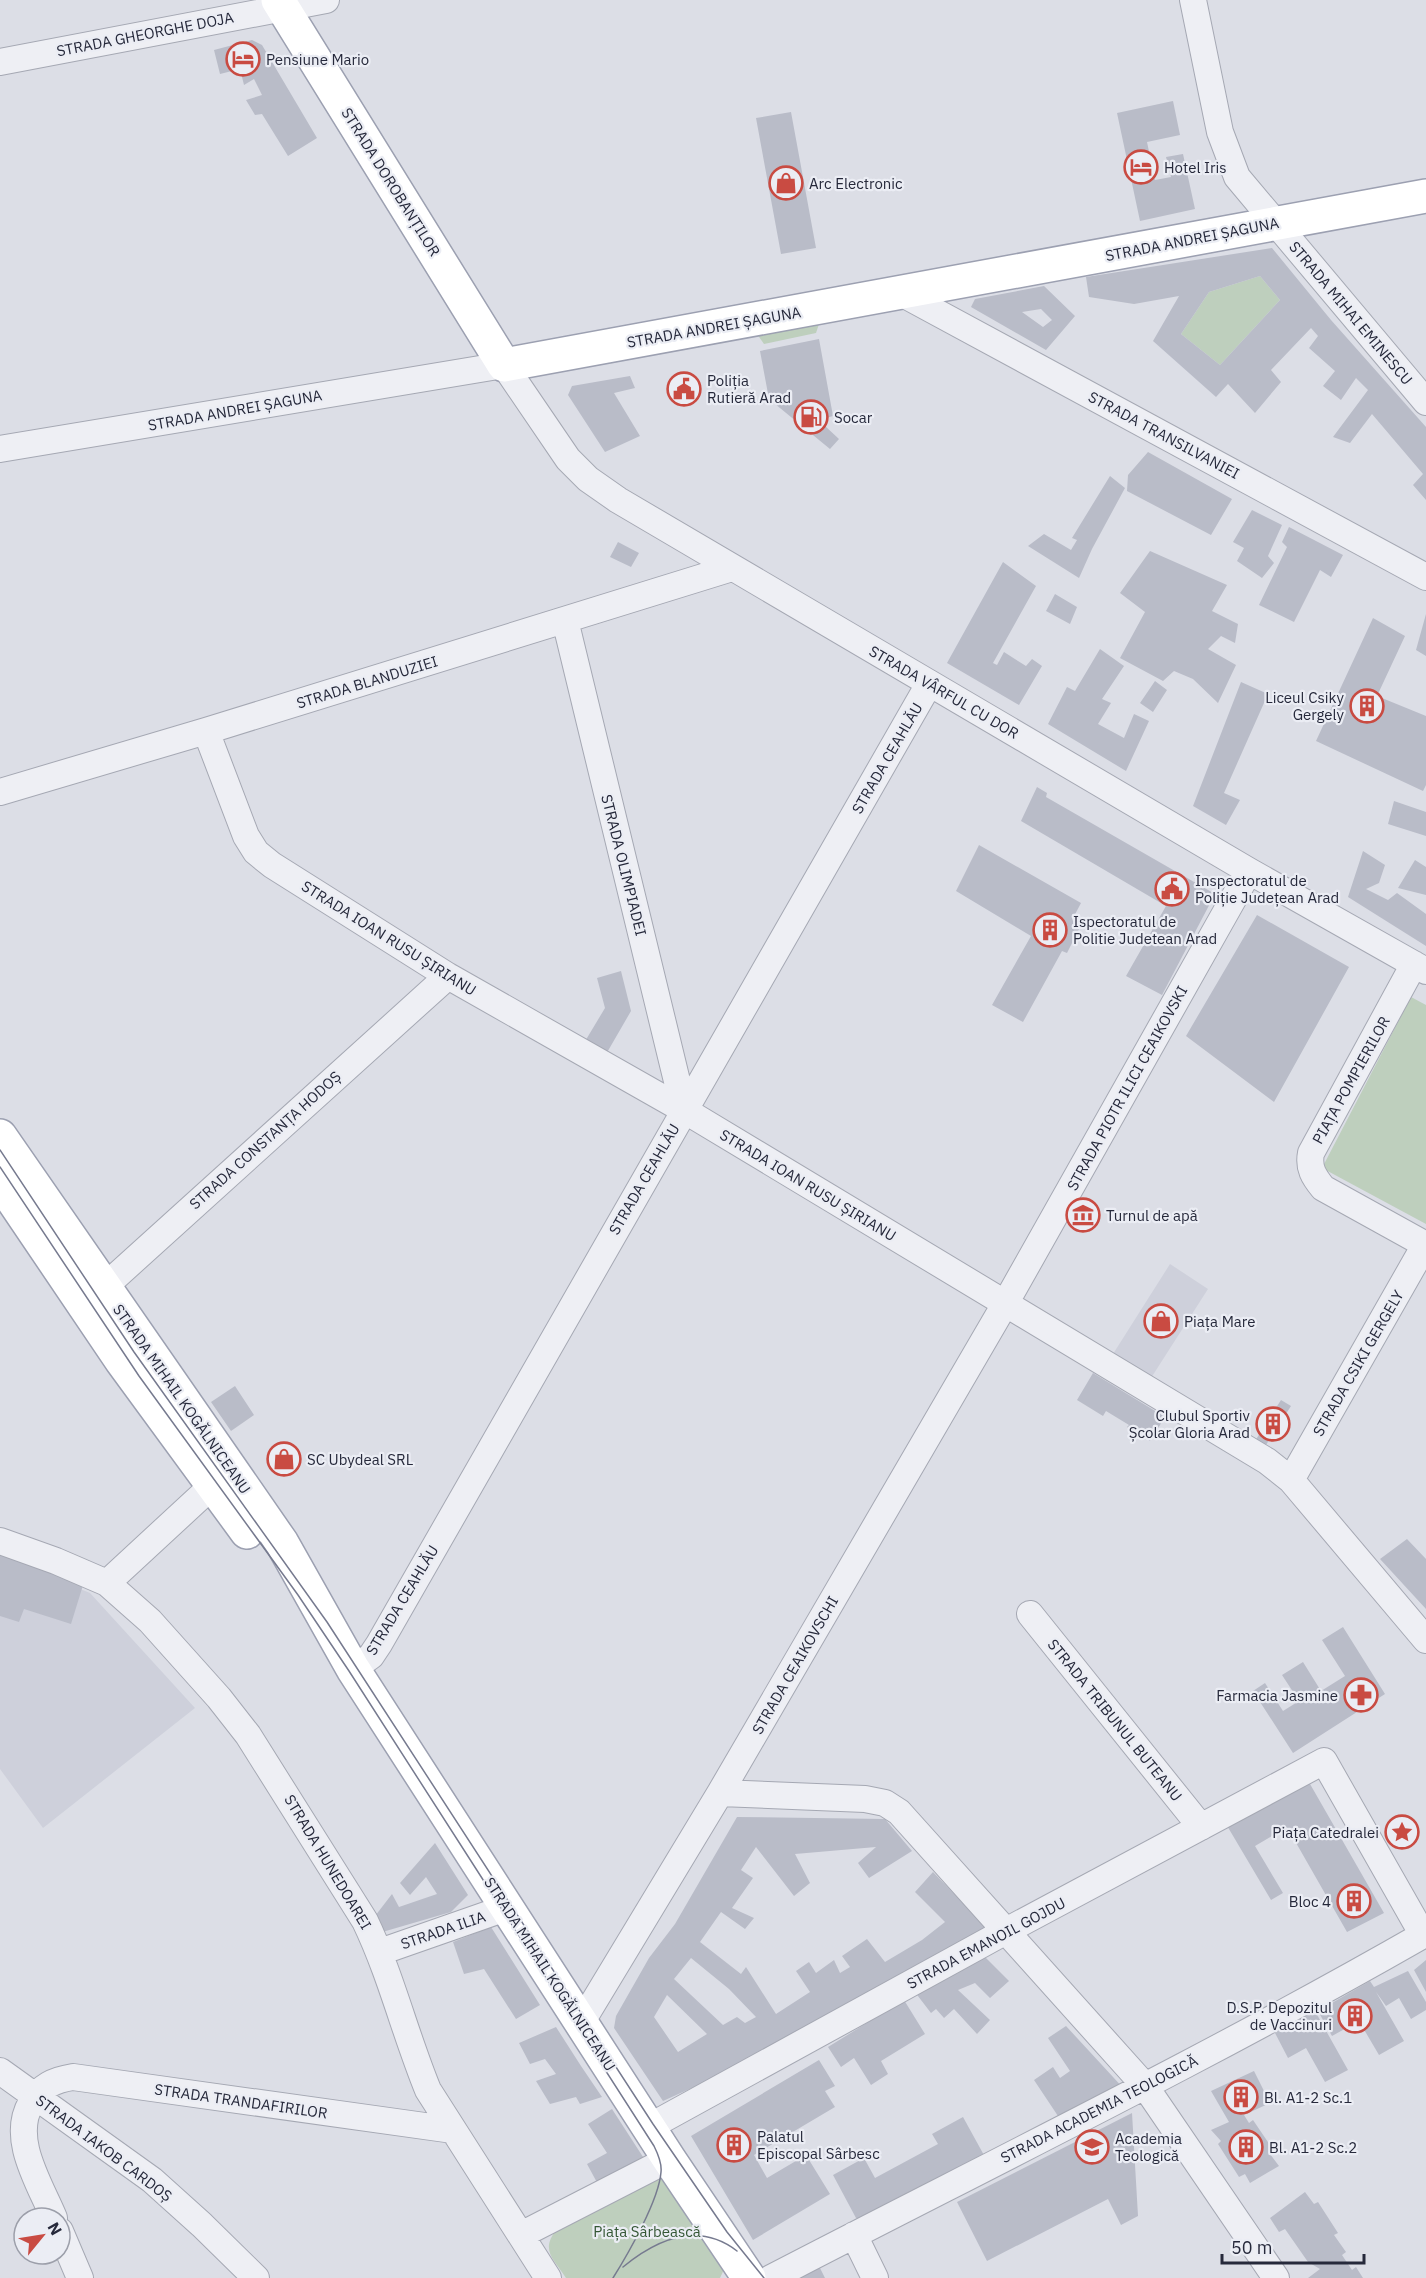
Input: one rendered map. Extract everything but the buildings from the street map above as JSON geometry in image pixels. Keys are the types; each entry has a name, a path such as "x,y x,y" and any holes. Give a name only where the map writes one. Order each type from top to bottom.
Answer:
{"main road":[{"name":"STRADA DOROBANȚILOR","path":"280,4 504,365"},
{"name":"STRADA ANDREI ȘAGUNA","path":"504,365 1426,196"},
{"name":"STRADA MIHAIL KOGĂLNICEANU","path":"0,1136 94,1296 121,1360 288,1589 353,1668"},
{"name":"STRADA MIHAIL KOGĂLNICEANU","path":"0,1181 94,1296 282,1543 353,1668 581,2024 749,2278"}],"street":[{"name":"STRADA GHEORGHE DOJA","path":"0,62 280,4 326,0"},
{"name":"STRADA MIHAI EMINESCU","path":"1193,0 1221,132 1237,177 1426,402"},
{"name":"STRADA TRANSILVANIEI","path":"901,293 1426,577"},
{"name":"STRADA ANDREI ȘAGUNA","path":"0,449 504,365"},
{"name":"STRADA VÂRFUL CU DOR","path":"504,365 568,459 588,479 618,500 1249,871 1420,968"},
{"name":"STRADA BLANDUZIEI","path":"0,792 206,731 732,568"},
{"name":"STRADA OLIMPIADEI","path":"565,620 684,1110"},
{"name":"STRADA CEAHLĂU","path":"353,1668 371,1656 379,1644 929,684"},
{"name":"STRADA IOAN RUSU ȘIRIANU","path":"206,731 246,836 256,852 272,865 448,976 684,1110 1267,1461 1291,1480 1426,1640"},
{"name":"STRADA PIOTR ILICI CEAIKOVSKI","path":"1005,1304 1249,871"},
{"name":"PIAȚA POMPIERILOR","path":"1420,968 1314,1147 1309,1162 1313,1175 1323,1188 1426,1245"},
{"name":"STRADA CONSTANȚA HODOȘ","path":"94,1296 448,976"},
{"name":"STRADA CSIKI GERGELY","path":"1291,1480 1426,1245"},
{"name":"STRADA CEAIKOVSCHI","path":"581,2024 720,1793 1005,1304"},
{"path":"107,1583 213,1485"},
{"name":"STRADA HUNEDOAREI","path":"0,1541 56,1561 107,1583 150,1621 219,1698 248,1735 365,1921 380,1952 428,2090 548,2278"},
{"name":"STRADA TRIBUNUL BUTEANU","path":"1030,1614 1201,1827"},
{"name":"STRADA EMANOIL GOJDU","path":"649,2127 1006,1931 1324,1761 1424,1935"},
{"path":"720,1793 865,1799 885,1803 899,1812 1145,2086 1228,2204 1276,2278"},
{"name":"STRADA ILIA","path":"380,1952 506,1908"},
{"name":"STRADA ACADEMIA TEOLOGICĂ","path":"771,2278 1145,2086 1368,1968 1424,1935"},
{"name":"STRADA IAKOB CARDOȘ","path":"0,2071 152,2180 256,2278"},
{"name":"STRADA TRANDAFIRILOR","path":"35,2096 47,2084 58,2079 73,2077 453,2130"},
{"path":"35,2096 27,2110 23,2131 27,2154 49,2206"},
{"path":"521,2235 669,2159"},
{"path":"854,2235 875,2278"},
{"path":"72,2259 80,2278"}],"shaded area":[{"name":"Piața Mare","path":"1170,1264 1208,1289 1151,1378 1113,1354"},
{"path":"0,1556 90,1593 195,1708 43,1828 0,1769"}],"green space":[{"path":"1260,276 1280,300 1220,365 1181,334 1209,292"},
{"path":"820,321 816,333 764,344 757,334"},
{"path":"1411,997 1426,1005 1426,1224 1322,1168"},
{"name":"Piața Sârbească","path":"665,2176 727,2263 720,2278 566,2278 550,2254 549,2243 557,2229 647,2178"}],"tram line":[{"path":"0,1150 134,1352 327,1622 653,2124 727,2232 764,2278"},
{"path":"0,1167 139,1376 298,1595 349,1671 654,2146 661,2165 655,2197 627,2255 613,2278"},
{"path":"623,2267 663,2242 692,2236 707,2237 722,2242 737,2251"}],"place":[{"name":"Pensiune Mario","path":"243,59"},
{"name":"Hotel Iris","path":"1141,167"},
{"name":"Arc Electronic","path":"786,183"},
{"name":"Poliția Rutieră Arad","path":"684,389"},
{"name":"Socar","path":"811,417"},
{"name":"Liceul Csiky Gergely","path":"1367,706"},
{"name":"Inspectoratul de Poliție Județean Arad","path":"1172,889"},
{"name":"Ispectoratul de Politie Judetean Arad","path":"1050,930"},
{"name":"Turnul de apă","path":"1083,1215"},
{"name":"Piața Mare","path":"1161,1321"},
{"name":"Clubul Sportiv Școlar Gloria Arad","path":"1273,1424"},
{"name":"SC Ubydeal SRL","path":"284,1459"},
{"name":"Farmacia Jasmine","path":"1361,1695"},
{"name":"Piața Catedralei","path":"1402,1832"},
{"name":"Bloc 4","path":"1354,1901"},
{"name":"D.S.P. Depozitul de Vaccinuri","path":"1355,2016"},
{"name":"Bl. A1-2 Sc.1","path":"1241,2097"},
{"name":"Palatul Episcopal Sârbesc","path":"734,2145"},
{"name":"Academia Teologică","path":"1092,2147"},
{"name":"Bl. A1-2 Sc.2","path":"1246,2147"}]}
